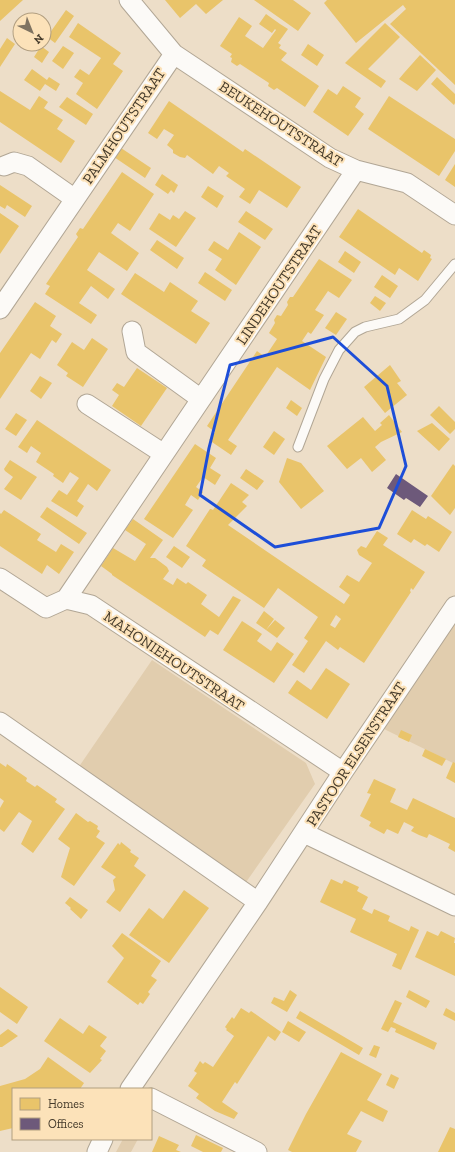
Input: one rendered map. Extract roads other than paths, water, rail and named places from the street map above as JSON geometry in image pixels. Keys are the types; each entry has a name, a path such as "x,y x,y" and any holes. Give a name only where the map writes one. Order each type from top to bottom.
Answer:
{"street":[{"name":"BEUKEHOUTSTRAAT","path":"129,0 174,54 330,158 356,170 407,183 455,216"},
{"name":"PALMHOUTSTRAAT","path":"3,299 75,199 174,54"},
{"name":"PALMHOUTSTRAAT","path":"4,166 14,162 28,166 75,199"},
{"name":"LINDEHOUTSTRAAT","path":"66,599 356,170"},
{"path":"132,331 136,352 201,399"},
{"path":"87,404 164,454"},
{"path":"0,578 46,608 66,599"},
{"name":"MAHONIEHOUTSTRAAT","path":"66,599 91,605 343,772"},
{"name":"PASTOOR ELSENSTRAAT","path":"132,1088 258,902 343,772 455,606"},
{"path":"0,722 258,902"},
{"path":"304,833 455,906"},
{"path":"152,1099 257,1152"},
{"path":"97,1152 103,1140"}],"lane":[{"path":"298,447 324,379 339,350 355,332 365,327 399,319 425,300 455,264"}]}
